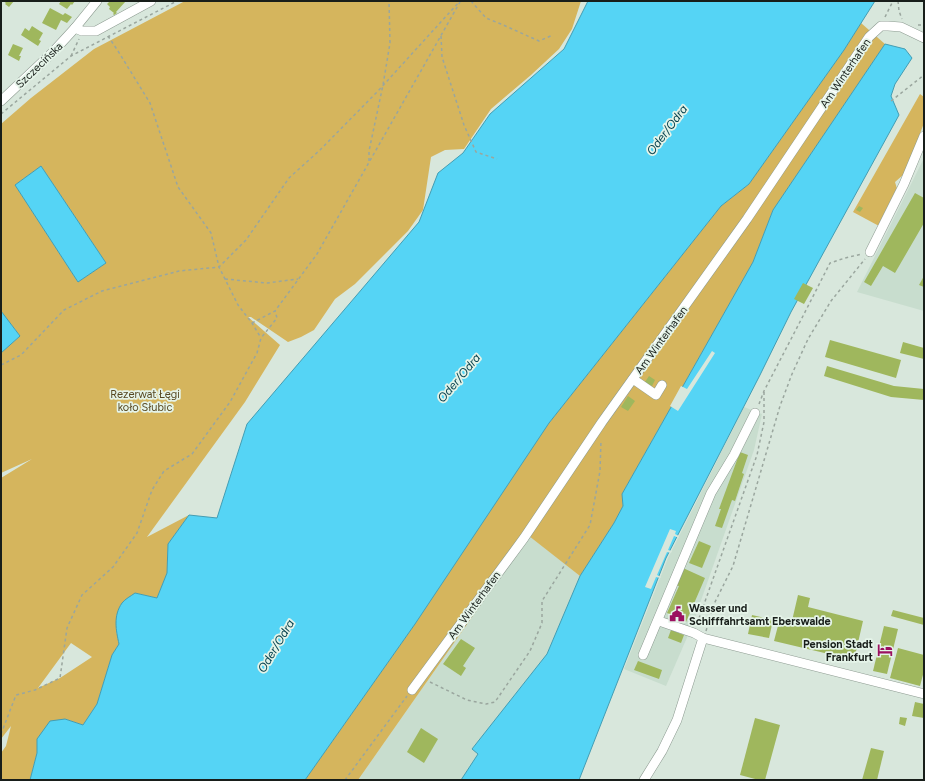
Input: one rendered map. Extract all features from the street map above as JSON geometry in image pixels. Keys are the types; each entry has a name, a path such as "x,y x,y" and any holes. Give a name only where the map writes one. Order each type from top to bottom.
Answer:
{"street":[{"name":"Szczecińska","path":"1,101 79,30 97,1"},
{"path":"79,30 96,30 151,1"},
{"path":"881,26 901,27 924,38"},
{"name":"Am Winterhafen","path":"412,690 524,538 602,422 747,219 869,37 881,26"},
{"path":"870,252 914,163 924,136"},
{"path":"633,379 656,395 662,385"},
{"path":"644,655 711,493 734,455 755,413"},
{"path":"658,621 694,633 703,638 924,694"},
{"path":"644,780 662,751 677,720 703,638"}],"path":[{"path":"1,114 71,56 177,1"},
{"path":"369,161 369,151 383,86 390,43 389,1"},
{"path":"1,365 20,355 64,310 102,291 179,271 219,267 246,240 288,178 320,150 383,86 460,1"},
{"path":"252,323 275,311 317,254 460,1"},
{"path":"471,1 486,18 539,42 553,35"},
{"path":"881,26 893,1"},
{"path":"898,1 900,17 903,20"},
{"path":"916,25 924,25"},
{"path":"71,56 79,30"},
{"path":"108,36 150,103 178,187 211,233 219,267 238,305 261,338"},
{"path":"441,36 442,57 464,125 476,152 497,159"},
{"path":"890,101 924,76"},
{"path":"755,413 764,391 830,263 870,252"},
{"path":"703,638 714,604 733,566 780,406 792,374 808,339 831,301 870,252"},
{"path":"225,279 267,283 298,279"},
{"path":"1,734 16,695 35,690 60,678 67,628 82,595 113,567 137,533 152,490 164,471 192,454 230,402 256,353 261,338 277,318 275,311"},
{"path":"694,633 757,455 764,422 764,391"},
{"path":"427,680 467,700 486,704 495,702 530,651 542,623 542,601 590,525 600,471 602,422"},
{"path":"345,780 412,690"}],"shaded area":[{"path":"924,158 924,311 857,292"},
{"path":"744,407 762,414 754,450 692,626 666,686 624,669 668,558"},
{"path":"529,535 580,576 547,654 472,749 478,754 461,780 358,780"}],"green space":[{"name":"Rezerwat Łęgi koło Słubic","path":"185,1 581,1 572,29 559,49 491,109 464,149 445,150 431,157 423,210 408,231 355,284 335,299 314,330 288,342 251,317 248,317 280,345 245,402 147,537 189,515 168,544 167,573 157,598 135,593 116,629 119,644 112,655 97,704 83,725 65,719 37,739 37,753 30,780 1,780 1,753 6,746 11,726 1,739 1,478 32,459 1,473 1,353 20,336 1,311 1,124 31,98 94,49","holes":["41,166 106,263 78,282 15,185","71,643 92,657 60,678 38,688"]},
{"path":"861,23 885,44 773,210 753,262 622,494 623,506 614,523 580,576 529,536 358,780 305,780 415,624 549,423 721,206 749,184 844,50"},
{"path":"920,94 924,97 924,123 909,163 903,175 895,182 898,192 879,226 853,212"}],"water":[{"name":"Oder/Odra","path":"588,1 875,1 844,50 749,184 721,206 549,423 415,624 305,780 30,780 37,753 37,739 50,721 65,719 83,725 97,704 112,655 119,644 116,618 122,603 135,593 157,598 167,573 168,544 189,515 217,518 247,424 419,222 438,173 463,153 490,114 564,49"},
{"path":"885,44 905,49 912,58 895,84 891,96 899,115 791,312 666,558 579,780 461,780 478,754 472,749 547,654 580,576 614,523 623,506 622,494 753,262 773,210"},
{"path":"41,166 106,263 78,282 15,185"},
{"path":"1,311 20,336 1,353"}],"pier":[{"path":"712,351 715,353 678,411 670,406 681,386 687,389"},
{"path":"670,529 676,531 675,534 679,536 679,538 674,536 668,550 672,551 671,553 667,552 657,575 661,577 656,577 651,589 645,587"}],"building":[{"path":"3,1 14,1 9,7"},
{"path":"61,1 75,1 67,9 59,4"},
{"path":"110,1 126,1 114,15 107,4"},
{"path":"50,8 63,15 65,13 72,17 67,23 61,20 56,30 42,23"},
{"path":"32,26 43,33 39,40 41,41 38,46 21,35 25,28 29,31"},
{"path":"13,44 23,48 19,56 21,56 19,61 8,55"},
{"path":"915,193 924,198 924,223 895,273 883,266 871,286 864,282"},
{"path":"859,206 863,208 860,212 856,210"},
{"path":"924,276 924,287 919,285"},
{"path":"803,283 813,288 804,304 794,299"},
{"path":"830,340 901,360 896,378 825,357"},
{"path":"903,342 924,348 924,359 900,353"},
{"path":"827,366 894,386 924,389 924,400 891,397 824,376"},
{"path":"649,376 655,380 652,386 645,382"},
{"path":"628,396 635,401 628,411 621,407"},
{"path":"740,452 748,455 742,473 744,474 735,501 732,500 722,528 715,526 721,509 719,509"},
{"path":"699,541 711,546 702,568 689,563"},
{"path":"683,568 705,578 686,622 667,613 679,586 675,585"},
{"path":"798,595 810,598 808,607 863,621 854,660 774,641 779,622 791,625"},
{"path":"893,610 924,618 924,625 891,616"},
{"path":"752,615 773,620 769,638 748,634"},
{"name":"Pension Stadt Frankfurt","path":"884,626 898,629 887,674 873,671"},
{"path":"671,630 684,635 681,643 668,638"},
{"path":"461,639 475,648 463,666 466,668 461,676 443,664"},
{"path":"898,648 924,655 924,671 920,686 890,678"},
{"path":"638,661 662,670 659,679 634,670"},
{"path":"915,702 924,704 924,718 912,716"},
{"path":"900,717 907,718 905,726 899,724"},
{"path":"755,718 780,725 765,780 740,775"},
{"path":"421,728 438,739 424,763 407,752"},
{"path":"871,748 884,751 877,780 862,780"}],"place":[{"name":"Wasser und Schifffahrtsamt Eberswalde","path":"677,614"},
{"name":"Pension Stadt Frankfurt","path":"885,650"}]}
